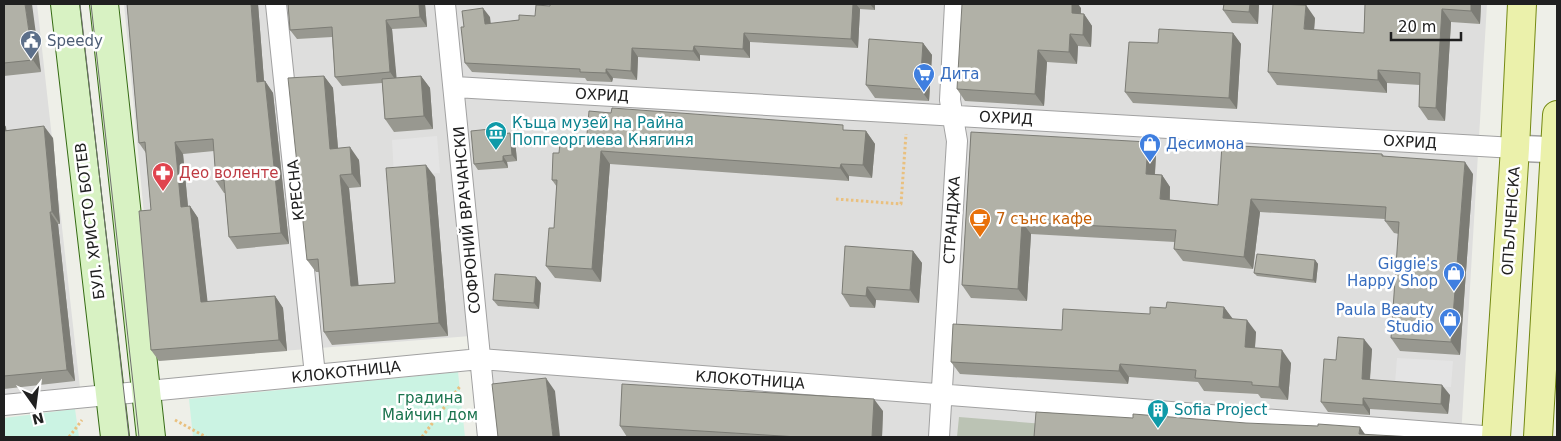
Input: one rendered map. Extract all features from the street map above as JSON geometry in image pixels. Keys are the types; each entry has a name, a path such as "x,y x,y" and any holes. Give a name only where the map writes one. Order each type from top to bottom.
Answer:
{"main road":[{"name":"БУЛ. ХРИСТО БОТЕВ","path":"66,4 116,437"},
{"path":"104,4 151,437"},
{"name":"ОПЪЛЧЕНСКА","path":"1496,437 1515,148 1522,4"},
{"path":"1538,437 1557,115"}],"street":[{"name":"КРЕСНА","path":"276,4 315,375"},
{"name":"СОФРОНИЙ ВРАЧАНСКИ","path":"445,4 488,437"},
{"name":"СТРАНДЖА","path":"939,437 957,141 950,100 955,4"},
{"name":"ОХРИД","path":"454,87 1556,150"},
{"name":"КЛОКОТНИЦА","path":"4,405 480,359 1496,437"}],"path":[{"path":"836,199 901,204 908,112"},
{"path":"422,437 480,359"},
{"path":"68,437 83,418"},
{"path":"174,420 206,437"}],"shaded area":[{"path":"4,4 37,4 80,388 4,396"},
{"path":"124,4 1487,4 1461,437 495,437 483,335 158,361"},
{"path":"437,136 440,173 394,176 392,140"},
{"path":"1397,358 1453,361 1451,387 1395,384"},
{"path":"959,417 1044,424 1043,437 957,437"}],"green space":[{"name":"градина Майчин дом","path":"458,372 465,437 193,437 189,399"},
{"path":"75,409 79,437 4,437 4,418"}],"building":[{"path":"4,4 25,4 33,60 4,63"},
{"path":"127,4 251,4 257,82 265,81 281,233 229,237 224,180 216,181 213,139 175,142 181,207 190,206 201,302 275,296 279,340 151,350 139,211 151,210 145,142 139,143"},
{"path":"288,4 419,4 420,17 386,20 390,72 335,77 332,27 290,30"},
{"path":"550,4 853,4 851,39 744,33 743,49 694,46 693,51 632,48 631,71 606,69 606,73 580,72 580,69 465,63 461,27 464,27 462,11 483,8 485,24 519,20 519,15 535,16 536,5 550,6"},
{"path":"962,4 1072,4 1072,13 1084,14 1083,35 1070,34 1069,52 1038,50 1035,94 957,89"},
{"path":"1224,4 1250,4 1249,12 1223,10"},
{"path":"1273,4 1306,5 1304,29 1364,33 1365,4 1471,4 1471,11 1442,9 1436,108 1419,107 1420,73 1378,70 1378,80 1268,72"},
{"path":"1159,29 1233,33 1229,98 1125,92 1129,42 1158,43"},
{"path":"869,39 923,43 920,89 866,85"},
{"path":"324,76 330,149 350,147 352,174 340,175 351,286 395,283 386,168 426,165 439,323 324,332 318,259 307,260 288,78"},
{"path":"421,76 424,116 385,119 382,79"},
{"path":"612,108 843,125 843,130 866,131 863,165 841,164 840,168 601,151 592,269 546,266 549,228 554,228 557,180 552,180 553,153 559,153 560,143 586,146 589,111 611,113"},
{"path":"44,126 52,212 50,212 67,370 4,376 4,131"},
{"name":"Къща музей на Райна Попгеоргиева Княгиня","path":"500,128 501,134 510,133 512,155 503,156 503,161 474,164 471,131"},
{"path":"971,132 1148,142 1146,174 1162,175 1160,199 1218,205 1222,145 1382,154 1382,156 1465,162 1451,342 1391,338 1399,222 1385,221 1386,207 1251,199 1244,257 1174,249 1176,230 1022,222 1018,289 962,285"},
{"path":"845,246 913,251 910,290 867,287 866,296 842,294"},
{"path":"1257,254 1315,260 1313,280 1254,273"},
{"path":"495,274 536,277 534,303 493,300"},
{"path":"1167,302 1224,307 1223,318 1247,320 1245,347 1282,350 1279,387 1252,385 1252,382 1195,378 1196,370 1120,364 1119,371 951,362 953,324 1062,330 1063,309 1150,314 1150,307 1166,308"},
{"path":"1338,337 1364,339 1362,379 1442,385 1441,404 1363,398 1363,405 1321,402 1324,359 1336,360"},
{"path":"546,378 553,437 498,437 492,384"},
{"path":"622,384 874,399 872,437 798,437 620,426"},
{"path":"1036,412 1133,418 1133,414 1246,423 1318,426 1318,424 1360,427 1359,434 1413,437 1034,437"}],"tram line":[{"path":"80,4 129,437"},
{"path":"91,4 139,437"}],"place":[{"name":"Speedy","path":"31,60"},
{"name":"Дита","path":"924,93"},
{"name":"Къща музей на Райна Попгеоргиева Княгиня","path":"496,151"},
{"name":"Десимона","path":"1150,163"},
{"name":"Део воленте","path":"163,192"},
{"name":"7 сънс кафе","path":"980,238"},
{"name":"Giggie's Happy Shop","path":"1454,292"},
{"name":"Paula Beauty Studio","path":"1450,338"},
{"name":"Sofia Project","path":"1158,429"}]}
